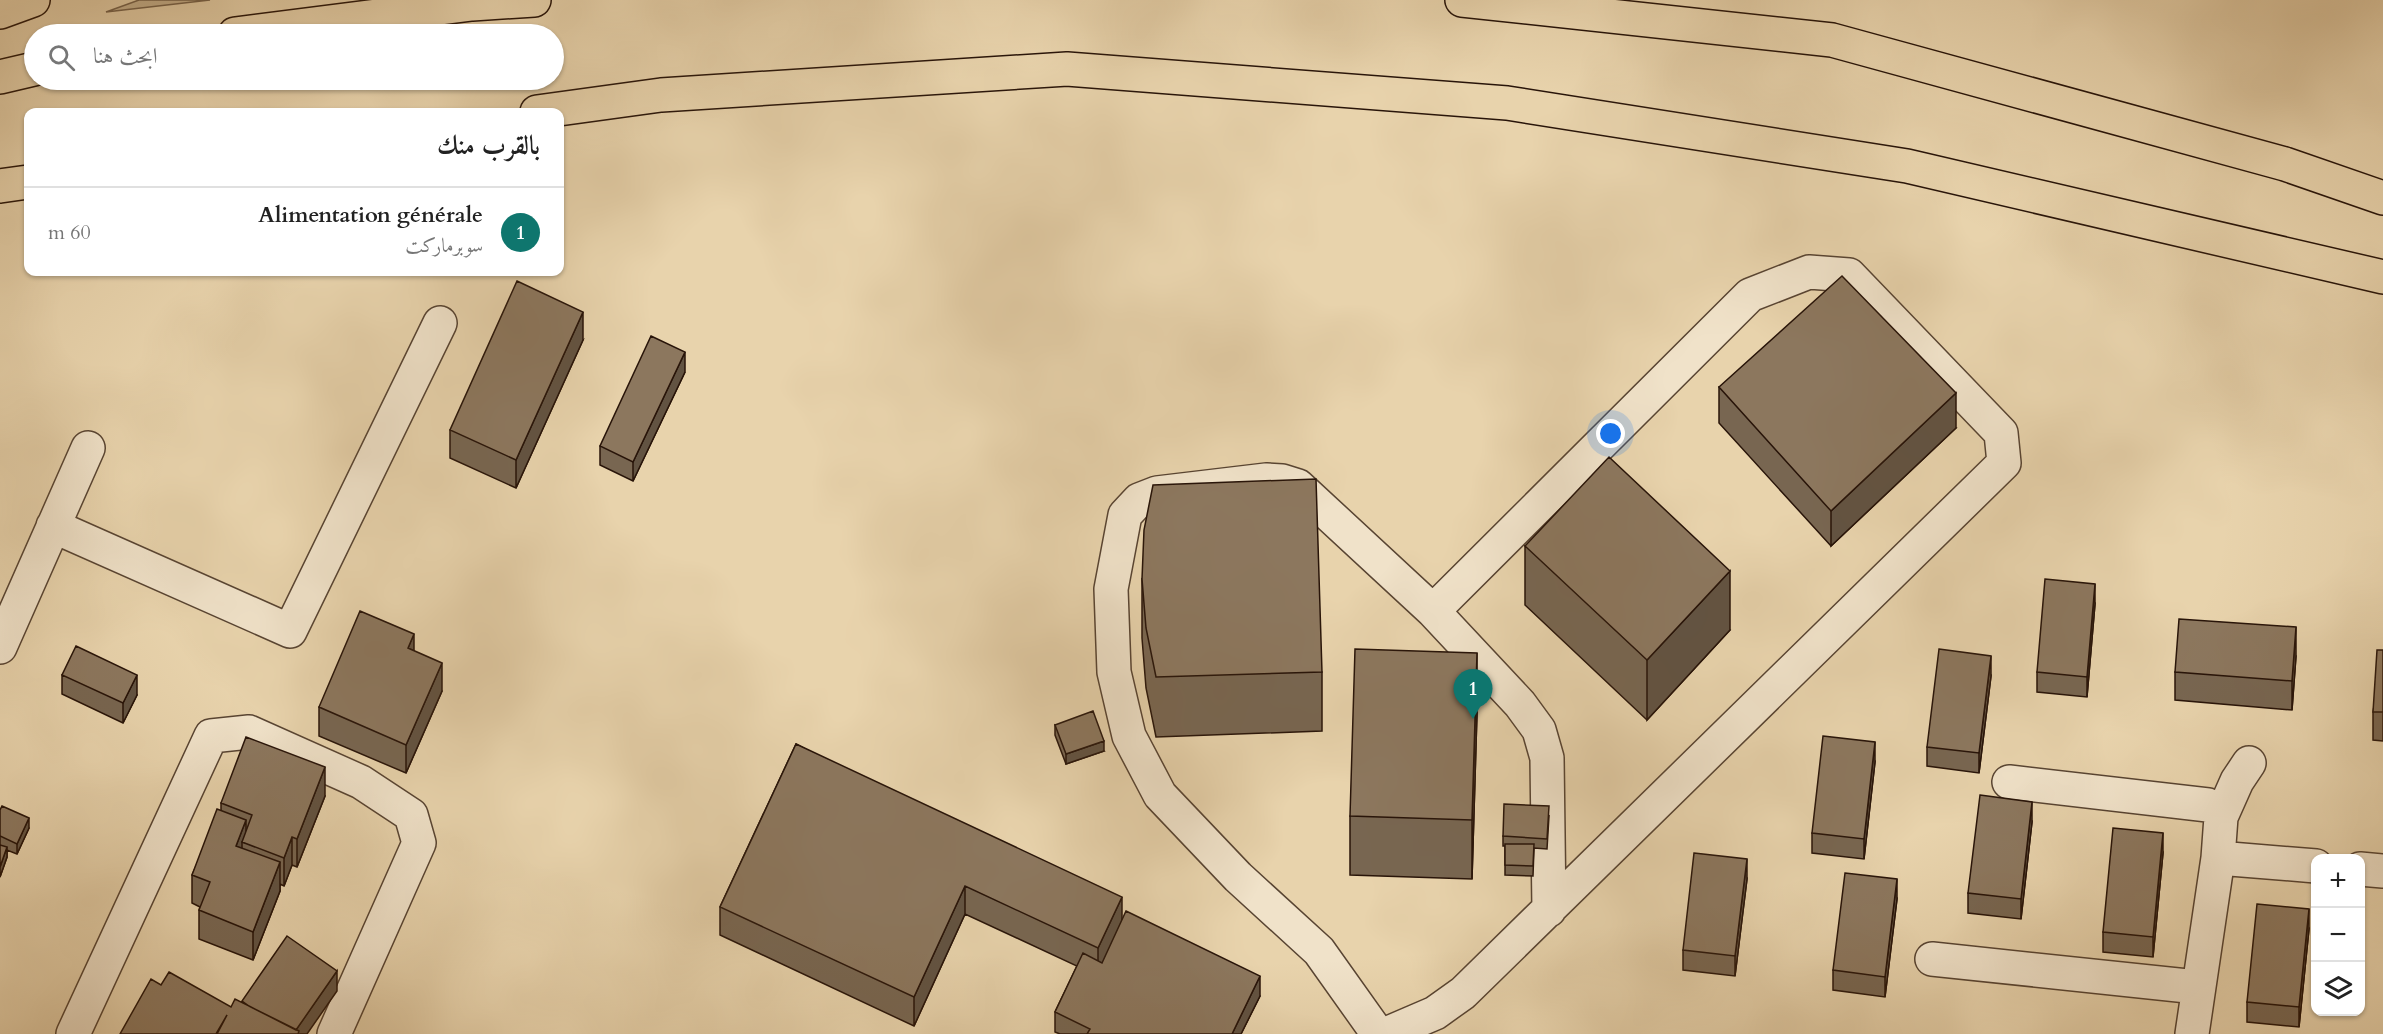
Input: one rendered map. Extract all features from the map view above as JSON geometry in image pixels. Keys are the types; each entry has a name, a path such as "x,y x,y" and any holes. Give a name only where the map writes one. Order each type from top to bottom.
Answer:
{"highway":[{"path":"0,12 33,0"},
{"path":"314,24 472,4 534,0"},
{"path":"1462,0 1832,40 2284,164 2383,198"},
{"path":"564,108 661,95 1067,69 1507,103 1907,166 2383,278"},
{"path":"0,77 24,71"},
{"path":"0,186 24,183"}],"street":[{"path":"1386,1034 1435,1013 1463,993 1549,910 2004,463 2001,433 1849,275 1809,272 1750,295 1433,611"},
{"path":"53,526 290,631 440,323"},
{"path":"0,647 88,448"},
{"path":"1378,1034 1319,951 1238,877 1160,795 1129,736 1114,672 1111,589 1125,515 1139,500 1156,493 1266,480 1282,481 1298,486 1433,611 1520,704 1539,730 1547,758 1549,910"},
{"path":"73,1034 211,736 249,732 361,782 411,815 419,843 334,1034"},
{"path":"2192,1034 2197,987 2218,858 2221,817 2237,782 2249,763"},
{"path":"2009,782 2208,805 2217,809 2221,817"},
{"path":"2218,858 2311,866"},
{"path":"2365,869 2383,871"},
{"path":"1932,959 2197,987"}],"shaded area":[{"path":"139,0 210,0 106,12"}],"building":[{"path":"1842,276 1956,393 1831,511 1719,387"},
{"path":"517,281 583,312 516,460 450,430"},
{"path":"651,336 685,352 633,462 600,446"},
{"path":"1609,457 1730,571 1647,660 1525,546"},
{"path":"1316,479 1322,672 1156,677 1146,628 1142,579 1144,530 1153,485"},
{"path":"2045,579 2095,584 2087,677 2037,672"},
{"path":"360,611 414,634 408,648 442,663 406,745 319,707"},
{"path":"2179,619 2296,627 2292,681 2175,672"},
{"path":"76,646 137,675 123,703 62,675"},
{"path":"1355,649 1477,653 1472,820 1350,816"},
{"path":"1939,649 1991,656 1979,753 1927,747"},
{"path":"2377,650 2383,650 2383,712 2373,712"},
{"path":"1093,711 1104,741 1066,754 1055,725"},
{"path":"1823,736 1875,742 1864,839 1812,833"},
{"path":"246,737 325,767 297,839 292,837 284,858 242,842 252,815 221,803"},
{"path":"796,744 1122,897 1098,948 965,886 914,997 720,907"},
{"path":"1980,795 2032,802 2021,899 1968,893"},
{"path":"1504,804 1549,806 1547,839 1503,836"},
{"path":"2,806 29,818 17,844 0,836"},
{"path":"217,809 246,820 236,846 280,862 253,932 199,910 210,882 192,875"},
{"path":"2113,828 2163,833 2153,937 2103,932"},
{"path":"1505,844 1534,844 1533,866 1505,865"},
{"path":"0,845 7,847 0,867"},
{"path":"1694,853 1747,859 1735,956 1683,950"},
{"path":"1845,873 1897,879 1885,977 1833,970"},
{"path":"2257,904 2309,909 2299,1007 2247,1002"},
{"path":"1126,911 1260,976 1232,1034 1087,1034 1090,1029 1055,1012 1083,953 1102,963"},
{"path":"287,936 337,971 296,1030 242,1001"},
{"path":"169,972 231,1007 235,999 299,1031 298,1034 217,1034 227,1015 216,1034 120,1034 151,979 161,985"}],"place":[{"name":"Alimentation générale","path":"1473,719"}]}
